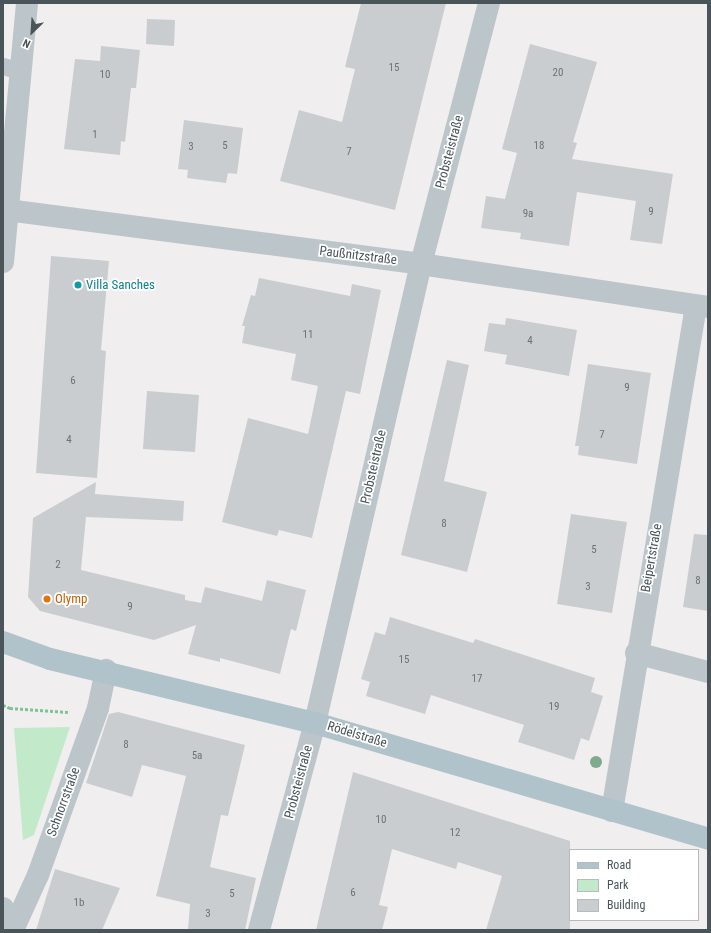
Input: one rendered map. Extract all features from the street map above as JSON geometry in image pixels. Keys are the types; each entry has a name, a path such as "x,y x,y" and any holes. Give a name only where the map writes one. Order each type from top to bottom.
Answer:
{"main road":[{"name":"Rödelstraße","path":"3,642 50,659 106,670 316,723 708,839"}],"street":[{"path":"3,262 4,233 7,210 11,69 27,3"},
{"name":"Probsteistraße","path":"259,930 316,723 421,264 489,3"},
{"name":"Paußnitzstraße","path":"7,210 421,264 702,306"},
{"name":"Beipertstraße","path":"612,811 636,653 702,306"},
{"path":"636,653 708,672"},
{"name":"Schnorrstraße","path":"13,930 38,875 98,708 106,670"},
{"path":"3,908 6,930"}],"path":[{"path":"3,705 10,708 72,712"}],"green space":[{"path":"70,727 34,835 23,840 14,728"}],"building":[{"path":"361,3 446,3 395,210 280,181 299,110 342,122 355,69 345,67"},
{"path":"147,19 175,20 174,46 146,44"},
{"path":"530,44 597,62 573,142 577,143 572,159 673,174 662,244 630,240 636,201 577,192 569,246 520,239 521,233 481,228 486,196 505,199 517,153 502,149"},
{"path":"101,46 140,50 136,88 131,88 125,142 121,141 120,155 64,149 75,59 100,61"},
{"path":"184,120 243,128 237,174 228,173 226,183 187,178 188,170 178,169"},
{"path":"51,256 109,261 101,350 106,351 97,478 36,473"},
{"path":"259,278 350,296 352,284 381,290 360,394 346,391 312,538 279,530 277,536 222,522 248,418 308,434 318,386 291,380 296,354 242,343 245,326 242,326 251,295 255,296"},
{"path":"506,318 577,330 569,376 505,364 507,355 484,351 489,323 505,325"},
{"path":"447,360 469,365 444,481 487,492 467,572 401,555"},
{"path":"588,364 651,373 637,464 578,455 579,446 575,446"},
{"path":"147,391 199,395 195,452 143,449"},
{"path":"96,482 95,494 184,501 183,521 86,517 81,570 185,595 185,600 201,603 205,587 262,601 267,580 306,590 296,631 291,629 280,674 220,658 220,662 188,654 196,625 154,640 40,611 28,597 33,518"},
{"path":"571,514 627,522 612,613 557,604"},
{"path":"694,534 708,535 708,611 683,607"},
{"path":"390,617 473,643 475,639 595,678 591,692 603,696 589,741 581,738 574,760 518,742 524,725 431,695 425,714 366,696 370,682 361,679 375,632 385,635"},
{"path":"118,712 245,745 228,816 221,815 210,867 256,878 245,930 188,930 190,904 156,896 186,776 142,765 132,797 86,783 109,714"},
{"path":"353,772 570,841 570,930 486,930 502,876 458,862 456,869 392,849 379,905 388,907 382,930 316,930"},
{"path":"55,869 120,888 102,930 36,930"}],"place":[{"name":"Villa Sanches","path":"78,285"},
{"name":"Olymp","path":"47,599"}]}
